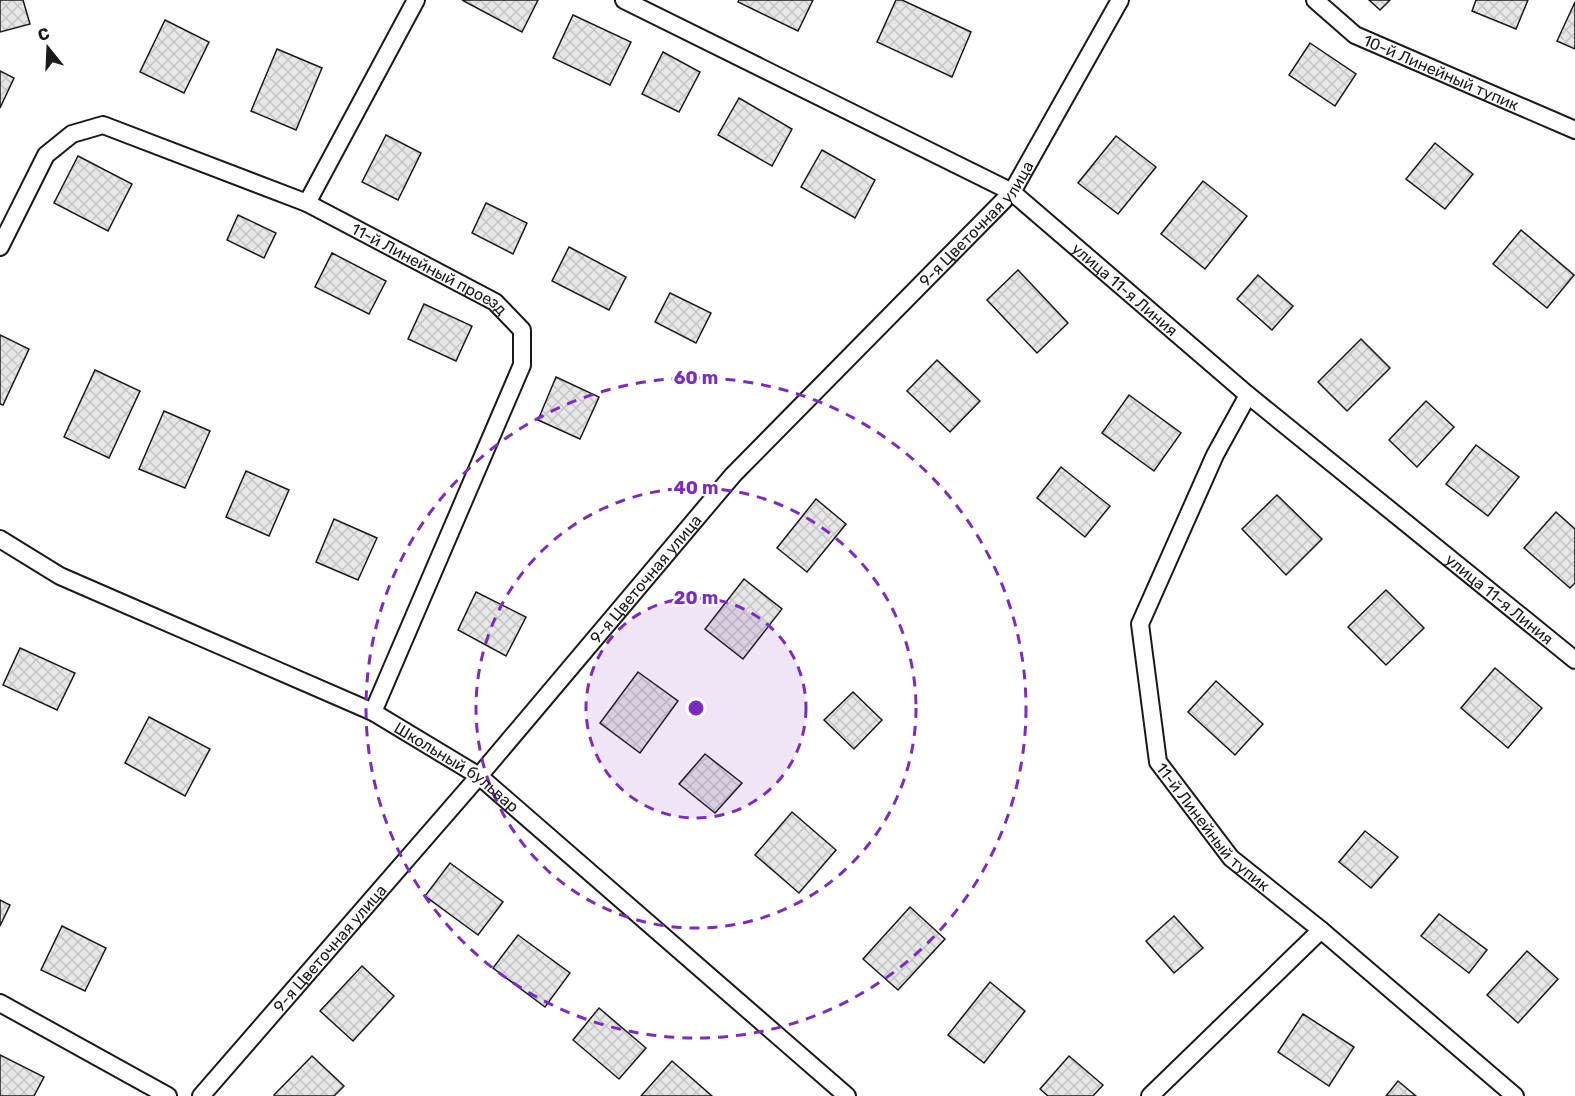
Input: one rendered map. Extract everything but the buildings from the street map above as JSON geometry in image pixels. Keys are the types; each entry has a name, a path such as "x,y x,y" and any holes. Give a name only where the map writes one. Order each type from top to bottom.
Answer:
{"lane":[{"path":"307,203 416,0"},
{"name":"улица 11-я Линия","path":"624,0 1011,192 1248,395 1573,655"},
{"name":"9-я Цветочная улица","path":"201,1096 478,776 733,475 1011,192 1120,0"},
{"name":"10-й Линейный тупик","path":"1315,0 1355,35 1575,130"},
{"name":"11-й Линейный проезд","path":"0,247 46,155 72,134 103,125 307,203 495,302 522,330 522,365 373,712"},
{"name":"11-й Линейный тупик","path":"1248,395 1215,454 1140,624 1158,762 1231,858 1322,930 1515,1096"},
{"name":"Школьный бульвар","path":"0,538 60,576 373,712 478,776 847,1096"},
{"path":"1150,1096 1322,930"},
{"path":"0,1003 168,1096"}]}
